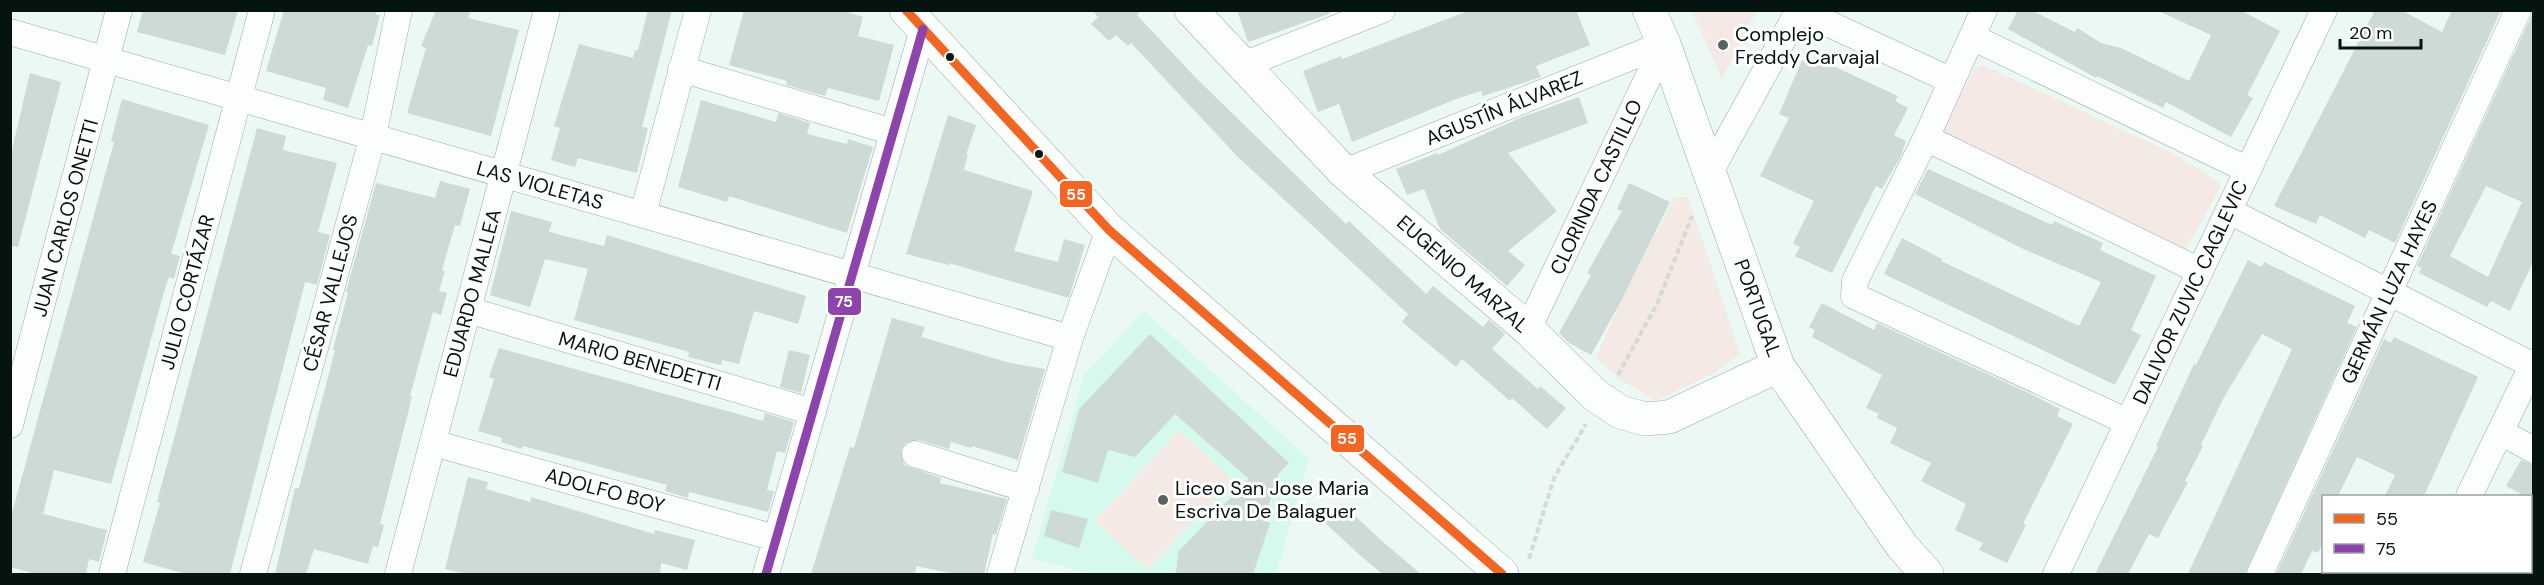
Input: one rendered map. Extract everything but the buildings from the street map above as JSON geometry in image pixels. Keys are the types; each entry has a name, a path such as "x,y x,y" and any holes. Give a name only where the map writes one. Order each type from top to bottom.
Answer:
{"main road":[{"name":"EUGENIO MARZAL","path":"1191,10 1344,172 1528,329 1595,395 1620,412 1645,419 1669,417 1778,366"},
{"name":"PORTUGAL","path":"1649,10 1664,44 1778,366 1902,546 1927,574"},
{"path":"915,20 1109,230 1502,574"}],"street":[{"name":"JUAN CARLOS ONETTI","path":"10,425 119,10"},
{"name":"JULIO CORTÁZAR","path":"112,574 262,10"},
{"name":"CÉSAR VALLEJOS","path":"253,574 373,136 399,10"},
{"name":"EDUARDO MALLEA","path":"399,574 547,10"},
{"path":"643,214 698,10"},
{"path":"1243,65 1382,10"},
{"path":"1710,172 1799,10 1952,81"},
{"path":"1984,10 1926,138 1855,281 1854,296 2128,423"},
{"name":"GERMÁN LUZA HAYES","path":"2260,574 2518,10"},
{"name":"DALIVOR ZUVIC CAGLEVIC","path":"2056,574 2229,211 2318,12"},
{"path":"766,574 893,132 915,20"},
{"name":"LAS VIOLETAS","path":"10,32 1070,338"},
{"path":"1972,37 2248,170"},
{"name":"AGUSTÍN ÁLVAREZ","path":"1344,172 1664,44"},
{"name":"CLORINDA CASTILLO","path":"1528,329 1664,44"},
{"path":"681,69 893,132"},
{"path":"1926,138 2200,271"},
{"path":"2229,211 2533,363 2469,495"},
{"path":"1000,574 1070,338 1109,230"},
{"name":"MARIO BENEDETTI","path":"468,310 813,412"},
{"path":"2499,432 2534,450"},
{"name":"ADOLFO BOY","path":"433,443 776,538"},
{"path":"915,454 1026,489"}],"shaded area":[{"name":"Complejo Freddy Carvajal","path":"1692,11 1756,11 1722,79"},
{"path":"1983,65 2174,154 2218,182 2221,186 2186,249 2180,251 1947,137 1944,128 1975,68"},
{"path":"1688,197 1740,354 1716,372 1656,401 1621,380 1596,358 1624,294 1674,198"},
{"name":"Liceo San Jose Maria Escriva De Balaguer","path":"1144,311 1309,459 1276,574 1091,574 1032,558 1084,376"},
{"name":"Liceo San Jose Maria Escriva De Balaguer","path":"1179,430 1232,480 1148,569 1094,521"}],"transit line":[{"name":"55","path":"906,10 1109,230 1502,574"},
{"name":"75","path":"766,574 923,29"}],"place":[{"name":"Complejo Freddy Carvajal","path":"1723,45"},
{"name":"Liceo San Jose Maria Escriva De Balaguer","path":"1163,500"}]}
